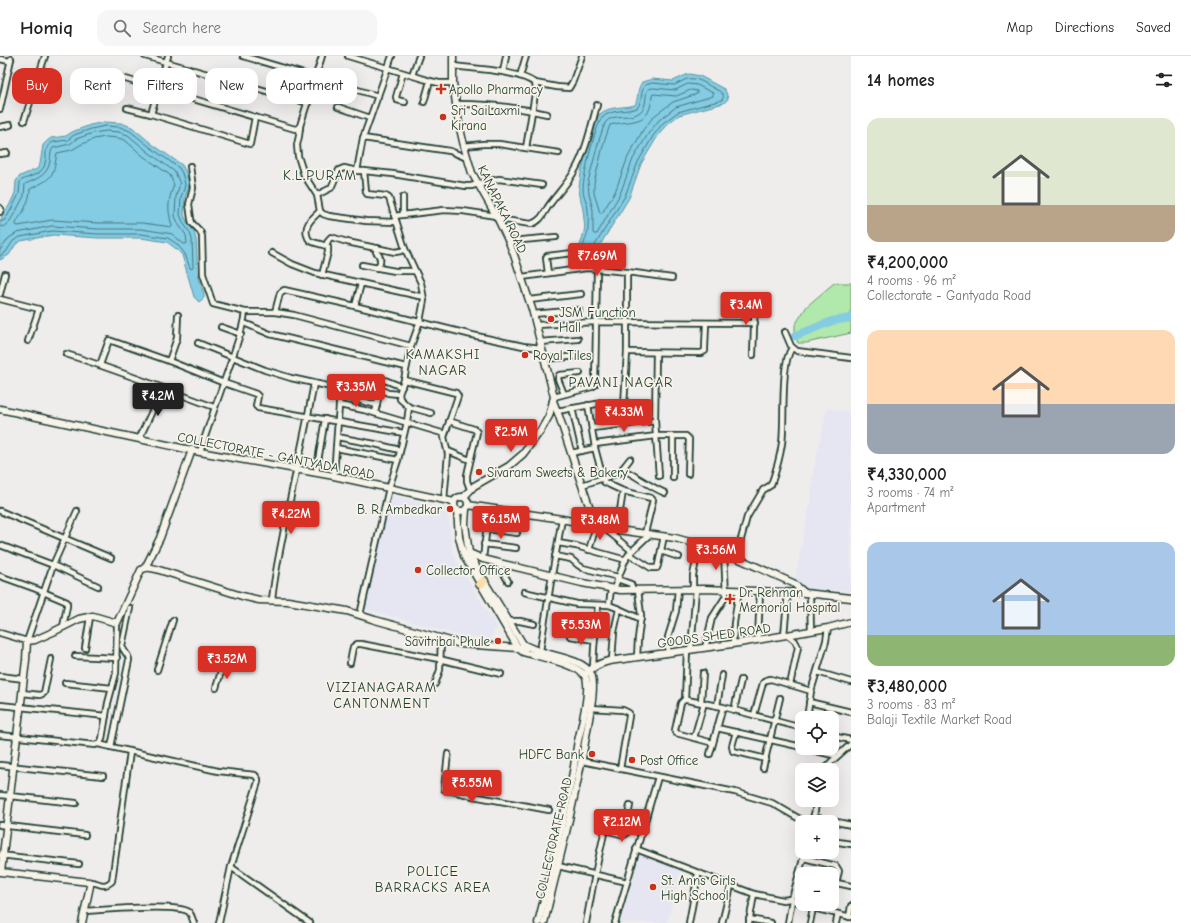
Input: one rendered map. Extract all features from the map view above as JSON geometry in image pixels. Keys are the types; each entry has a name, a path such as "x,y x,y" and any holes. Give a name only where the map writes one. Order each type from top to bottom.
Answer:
{"street":[{"path":"24,121 45,56"},
{"path":"145,56 266,91"},
{"path":"164,68 168,56"},
{"path":"243,56 282,68"},
{"path":"318,68 322,56"},
{"path":"348,56 430,81 439,83 453,83"},
{"path":"357,171 363,138 392,56"},
{"path":"412,75 419,56"},
{"name":"KANAPAKA ROAD","path":"453,56 453,83 459,124 467,158 472,173 497,217 509,242 522,277 536,325 557,410 596,526"},
{"path":"502,72 506,56"},
{"path":"520,76 526,56"},
{"path":"453,66 502,72 520,76 535,84 557,88 569,88 574,81 582,56"},
{"path":"0,59 9,61 12,57"},
{"path":"0,109 12,57"},
{"path":"403,73 396,97 397,100 405,102"},
{"path":"424,102 430,81"},
{"path":"526,148 536,88 535,84"},
{"path":"357,90 378,96"},
{"path":"197,100 295,129 300,128"},
{"path":"152,114 154,104"},
{"path":"308,104 296,145 304,174 317,195 320,211 329,216 366,221 396,222"},
{"path":"456,104 486,105 547,114"},
{"path":"394,216 444,210 463,211 531,224 536,223 570,179 577,166 597,105"},
{"path":"338,107 370,118"},
{"path":"127,108 152,114 250,144 255,117"},
{"path":"0,127 10,125"},
{"path":"363,138 450,151 467,158"},
{"path":"464,146 490,144 559,153"},
{"path":"0,154 7,153"},
{"path":"190,166 194,188 189,204 191,219 192,223 200,231 202,236 203,274 212,304 245,312 275,312 312,319 411,346"},
{"path":"317,195 330,188 339,170 344,168 357,171 393,174 466,186 499,179 542,185"},
{"path":"364,171 367,194 388,197 405,249 421,283 424,303 420,321 411,346 404,380 399,394 400,399 409,407 432,413"},
{"path":"403,197 403,214"},
{"path":"0,208 0,212"},
{"path":"320,211 307,226 306,232 310,241 326,245"},
{"path":"322,275 328,252 326,245 331,237 347,242 395,252 405,249"},
{"path":"509,242 556,237"},
{"path":"376,268 379,266 380,259 376,252 377,248"},
{"path":"272,253 292,264 322,275 423,296"},
{"path":"548,273 547,256 574,253"},
{"path":"362,265 395,271 415,271"},
{"path":"522,277 581,268 672,278"},
{"path":"589,671 575,661 530,648 523,644 464,556 459,537 457,510 454,506 454,502 457,498 464,497 470,489 487,478 510,466 523,454 541,430 549,416 553,395 564,394 595,385 597,269"},
{"path":"623,424 627,323 627,272"},
{"path":"0,294 5,274"},
{"path":"355,306 361,284"},
{"path":"275,312 280,293 284,290 523,346 578,340"},
{"path":"529,300 581,294"},
{"path":"753,355 755,298"},
{"path":"0,299 38,309 28,340"},
{"path":"533,314 579,310"},
{"path":"200,452 214,407 241,334 245,312"},
{"path":"169,361 177,338 178,315"},
{"path":"536,325 596,322 755,323"},
{"path":"244,323 270,334 406,367"},
{"path":"626,352 701,353 705,348 706,323"},
{"path":"221,327 241,334"},
{"path":"785,332 792,348 797,351 851,358"},
{"path":"100,365 109,340 257,394 256,406 258,408 404,433"},
{"path":"198,343 265,370 290,378 336,388 339,391 339,405 334,476"},
{"path":"736,558 747,516 762,490 771,485 779,462 782,442 785,376 788,356 792,348"},
{"path":"656,353 655,421 659,476"},
{"path":"66,354 214,407"},
{"path":"544,358 580,356"},
{"path":"564,394 558,379 559,375 580,373"},
{"path":"375,413 381,381 384,380 402,387"},
{"path":"404,380 457,394 458,398 449,421 444,440 448,451 444,500"},
{"path":"272,600 276,569 314,383"},
{"path":"139,439 163,388"},
{"path":"380,389 388,393 399,394"},
{"path":"339,395 377,405"},
{"path":"557,410 601,403 604,404 608,426"},
{"path":"339,405 375,413 445,434"},
{"path":"588,405 595,446 603,479 606,483 623,491 651,498 653,500 648,534 630,553 626,560 612,589 609,605"},
{"path":"360,615 389,488 398,460 407,422 409,407"},
{"path":"572,408 582,451"},
{"name":"COLLECTORATE - GANTYADA ROAD","path":"0,409 200,452 334,476 454,502"},
{"path":"316,473 325,419"},
{"path":"449,421 476,430 477,435 466,478 470,489"},
{"path":"592,428 655,421"},
{"path":"571,453 595,446 656,436 686,436 688,438 688,474"},
{"path":"673,478 674,436"},
{"path":"336,438 375,444 400,450"},
{"path":"336,448 398,460"},
{"path":"98,744 101,741 116,673 117,623 141,570 145,568 160,538 192,450"},
{"path":"448,451 470,460"},
{"path":"582,485 616,474 630,460"},
{"path":"622,469 635,475 653,488 665,492"},
{"path":"617,530 623,491"},
{"path":"464,497 467,500 465,524 469,553 482,583 518,648 523,652 569,665 577,669 589,671"},
{"path":"457,510 462,511 467,507 489,508 604,528 675,538 724,552 793,583 808,593"},
{"path":"482,559 489,508"},
{"path":"0,511 111,558"},
{"path":"77,511 53,566 27,641 14,767 10,796 3,826 1,872 94,882 100,885 107,885 112,881 130,752"},
{"path":"540,651 562,520"},
{"path":"458,526 465,524"},
{"path":"589,550 596,526"},
{"path":"604,528 645,565 655,568 658,565 664,536"},
{"path":"486,529 517,533"},
{"path":"558,543 626,560"},
{"path":"484,544 516,548"},
{"path":"0,545 98,586"},
{"path":"661,551 679,557"},
{"path":"705,648 712,618 726,598 724,552"},
{"path":"469,553 482,559 498,563 620,590 739,590 808,593 851,598"},
{"path":"556,556 571,559 583,568 618,578 631,584 635,590 641,607 637,657"},
{"path":"498,563 508,581"},
{"path":"695,566 693,575 694,589 685,700 682,701 681,704 676,732 678,735 713,743"},
{"path":"145,568 164,572 258,600 308,604 347,611 461,644 518,648 527,646"},
{"path":"0,576 44,592 67,603 63,627"},
{"path":"668,652 668,636 676,611 678,589"},
{"path":"733,644 734,623 739,590"},
{"path":"758,640 760,591"},
{"path":"524,592 576,604 609,605 641,619"},
{"path":"788,592 786,635 796,641 798,647 790,685"},
{"path":"808,593 811,631"},
{"path":"589,671 598,605"},
{"path":"111,747 129,660 128,656 123,651 122,646 130,608"},
{"path":"612,660 614,632 619,609"},
{"path":"0,633 27,641 35,640 79,619 93,616 117,623"},
{"path":"85,648 90,617"},
{"path":"157,670 174,620"},
{"path":"509,621 520,621 534,624"},
{"name":"GOODS SHED ROAD","path":"589,671 600,663 612,660 733,644 828,628 851,622"},
{"path":"808,711 811,691 826,641 828,628"},
{"path":"570,636 594,640"},
{"path":"435,684 439,675 441,660 441,638"},
{"path":"350,663 352,648 357,644 441,660 501,674"},
{"path":"75,656 117,658"},
{"path":"22,693 40,695 44,693 51,659"},
{"path":"216,688 222,668"},
{"name":"COLLECTORATE ROAD","path":"544,923 582,761 591,708 593,682 592,674 589,671"},
{"name":"COLLECTORATE ROAD","path":"538,923 560,834 586,708 589,671"},
{"path":"817,672 851,682"},
{"path":"694,738 703,703 704,673"},
{"path":"717,706 722,675"},
{"path":"0,676 24,679"},
{"path":"754,715 764,681 771,679 811,691"},
{"path":"734,710 741,680"},
{"path":"65,683 112,688"},
{"path":"763,768 780,698"},
{"path":"685,700 723,707 795,726"},
{"path":"809,702 851,712"},
{"path":"0,705 106,716"},
{"path":"710,754 723,707"},
{"path":"591,708 623,710 629,714 620,769"},
{"path":"717,728 795,746"},
{"path":"736,732 732,746 733,750 766,758"},
{"path":"0,735 95,745 98,744 218,771 254,775 258,782 231,867 219,923"},
{"path":"839,737 851,740"},
{"path":"830,763 851,744"},
{"path":"448,754 444,789 549,810"},
{"path":"833,755 837,756"},
{"path":"582,761 735,792 772,803 795,816"},
{"path":"0,765 102,776"},
{"path":"615,923 658,777"},
{"path":"0,795 76,803"},
{"path":"605,830 623,835 626,834 628,829 627,822 630,806"},
{"path":"586,923 607,820"},
{"path":"839,823 851,825"},
{"path":"3,826 85,834"},
{"path":"628,829 641,832"},
{"path":"839,841 851,844"},
{"path":"636,849 698,874 754,894 783,900 791,899 795,901"},
{"path":"2,855 79,864"},
{"path":"808,859 836,867"},
{"path":"558,866 627,882"},
{"path":"231,867 310,923"},
{"path":"689,923 698,874"},
{"path":"82,923 90,886 88,882"},
{"path":"839,883 851,886"},
{"path":"722,923 731,886"},
{"path":"788,923 791,899 795,889"},
{"path":"754,894 749,921 771,923"},
{"path":"826,911 850,917 851,906"},
{"path":"85,911 156,907 174,908 188,911 191,914 192,922"},
{"path":"810,923 812,911"},
{"path":"836,923 838,914"}],"shaded area":[{"path":"827,408 851,412 851,591 793,588 810,502 813,472"},
{"name":"Collector Office","path":"391,495 447,509 453,555 497,627 490,639 461,636 365,609"},
{"name":"St. Anns Girls High School","path":"640,854 681,869 667,923 620,923"}],"green space":[{"path":"834,283 851,283 851,333 806,343 798,343 795,336 795,325 807,306"}],"water":[{"path":"690,74 700,76 724,89 728,99 724,103 679,115 666,125 641,164 629,198 592,258 588,262 585,262 579,255 579,249 585,228 579,190 586,150 593,128 600,114 603,111 612,108 635,105 642,82 652,79 673,81"},
{"path":"105,122 121,123 132,127 152,144 182,165 186,172 189,183 185,197 184,215 194,231 196,239 198,274 204,294 204,298 199,302 194,297 182,255 167,242 141,238 98,238 53,235 21,241 16,244 9,255 0,260 0,223 3,213 9,206 15,193 16,181 20,176 37,169 40,164 43,145 51,138 66,136 90,125"}],"waterway":[{"path":"795,336 832,321 851,318"}],"place":[{"name":"Apollo Pharmacy","path":"441,89"},
{"name":"Sri SaiLaxmi Kirana","path":"443,117"},
{"name":"JSM Function Hall","path":"551,319"},
{"name":"Royal Tiles","path":"525,355"},
{"name":"Sivaram Sweets & Bakery","path":"479,472"},
{"name":"B. R. Ambedkar","path":"450,509"},
{"name":"Collector Office","path":"418,570"},
{"name":"Dr. Rehman Memorial Hospital","path":"730,599"},
{"name":"Savitribai Phule","path":"498,641"},
{"name":"HDFC Bank","path":"592,754"},
{"name":"Post Office","path":"632,760"},
{"name":"St. Anns Girls High School","path":"653,887"}],"district":[{"name":"K.L.PURAM","path":"320,175"},
{"name":"KAMAKSHI NAGAR","path":"443,362"},
{"name":"PAVANI NAGAR","path":"621,382"},
{"name":"VIZIANAGARAM CANTONMENT","path":"382,696"},
{"name":"POLICE BARRACKS AREA","path":"433,880"}]}
